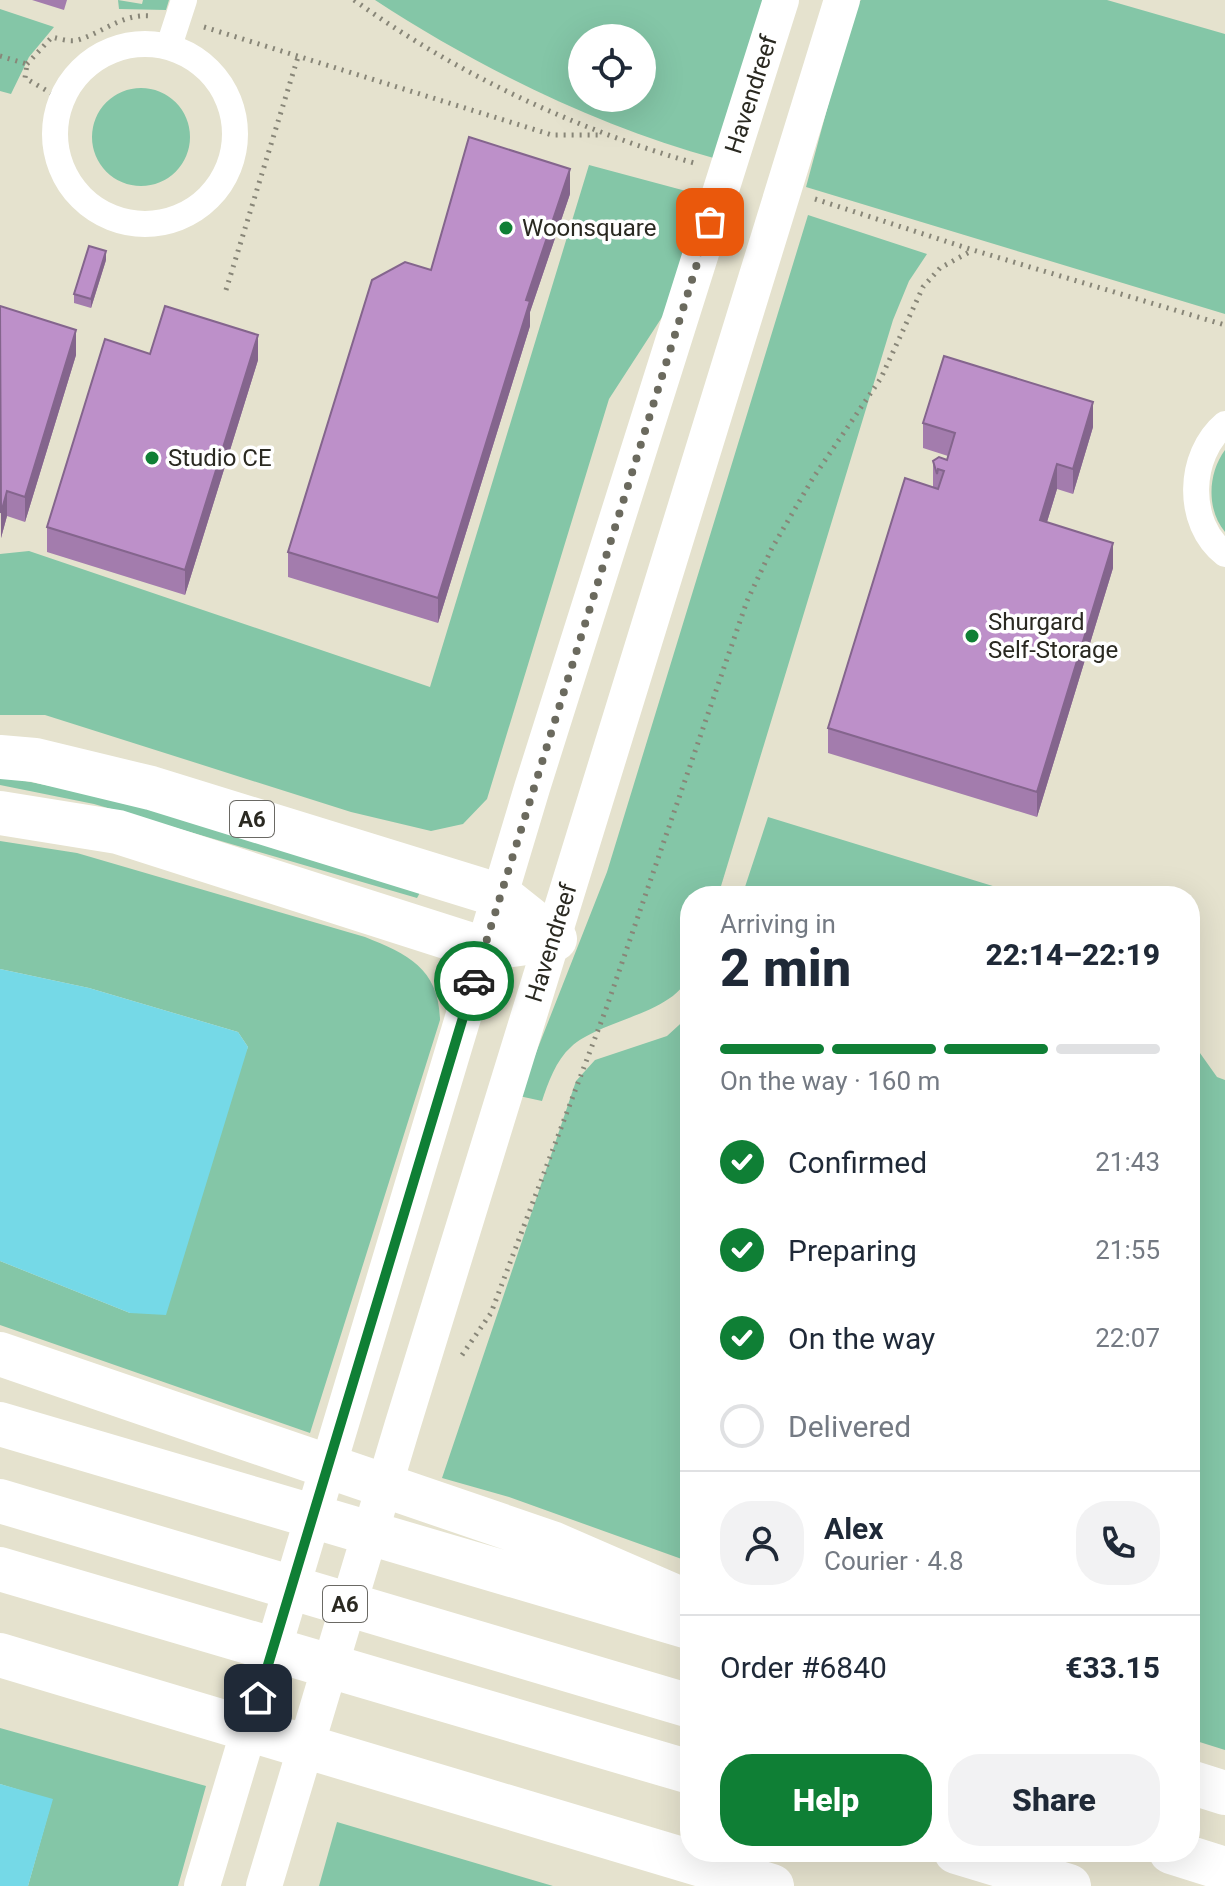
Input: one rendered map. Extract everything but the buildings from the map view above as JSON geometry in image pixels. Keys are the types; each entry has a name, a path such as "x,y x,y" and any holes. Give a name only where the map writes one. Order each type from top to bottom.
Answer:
{"highway":[{"name":"A6","path":"0,757 35,760 151,788 501,896"},
{"name":"A6","path":"0,813 118,832 484,949"},
{"path":"501,896 555,939"},
{"path":"484,949 555,939"},
{"path":"0,1354 552,1543 680,1599"},
{"path":"0,1424 680,1625"},
{"name":"A6","path":"0,1501 680,1703"},
{"path":"0,1569 680,1769"},
{"path":"0,1655 680,1858"},
{"path":"0,1671 93,1682"},
{"path":"1200,1785 1225,1793"},
{"path":"1200,1861 1225,1869"},
{"path":"692,1862 772,1886"},
{"path":"989,1862 1069,1886"}],"main road":[{"name":"Havendreef","path":"202,1886 532,788 781,0"},
{"name":"Havendreef","path":"268,1872 842,0"}],"street":[{"path":"169,46 181,9"},
{"path":"135,44 169,46 199,61 221,84 234,115 235,147 224,178 203,204 175,220 142,225 110,217 83,199 63,173 57,155 56,117 61,99 77,74 100,55 135,44"},
{"path":"1225,424 1203,452 1196,477 1196,504 1205,528 1225,554"}],"path":[{"path":"61,99 25,78 27,64 52,37 75,41 108,24 139,15 181,9 298,57 552,135 608,135"},
{"path":"0,56 27,64"},
{"path":"226,290 298,57"},
{"path":"457,1362 491,1313 611,994 747,601 772,548 813,478 881,378 923,287 940,268 973,250"}],"green space":[{"path":"118,0 142,4 143,0 169,0 166,10 119,9"},
{"path":"375,0 765,0 717,159 583,112 656,112 656,24 568,24 568,105 455,49"},
{"path":"861,0 1107,0 1225,34 1225,314 806,187 854,9"},
{"path":"0,9 54,27 29,57 11,94 0,91"},
{"path":"141,88 160,91 176,102 187,118 190,137 187,156 176,172 160,183 141,186 122,183 106,172 95,156 92,137 95,118 106,102 122,91"},
{"path":"589,165 686,191 694,224 666,311 609,399 487,799 463,824 431,831 351,812 45,715 0,715 0,554 29,551 430,687"},
{"path":"808,215 927,254 909,281 893,320 721,886 680,886 680,989 657,1006 584,1037 571,1047 557,1065 542,1101 519,1096 607,872"},
{"path":"1225,450 1225,532 1215,513 1212,491 1215,469"},
{"path":"0,776 157,807 422,889 417,898 94,804 0,785"},
{"path":"768,817 992,886 745,886"},
{"path":"0,841 77,853 365,937 407,957 427,976 434,988 440,1020 310,1433 0,1325 0,1261 130,1313 248,1047 238,1032 89,988 0,969"},
{"path":"680,1024 680,1558 509,1497 442,1478 576,1081 595,1060 667,1036"},
{"path":"1200,1053 1217,1077 1225,1080 1225,1750 1200,1742"},
{"path":"0,1728 206,1786 178,1886 28,1886 52,1800 0,1784"},
{"path":"337,1822 553,1886 319,1886"}],"water":[{"path":"0,969 89,988 238,1032 248,1047 166,1315 130,1313 0,1261"},
{"path":"0,1784 53,1799 28,1886 0,1886"}],"way so far":[{"path":"474,981 710,222"}],"place":[{"name":"Woonsquare","path":"506,228"},
{"name":"Studio CE","path":"152,458"},
{"name":"Shurgard Self-Storage","path":"972,636"}],"route":[{"path":"258,1698 474,981"}]}
